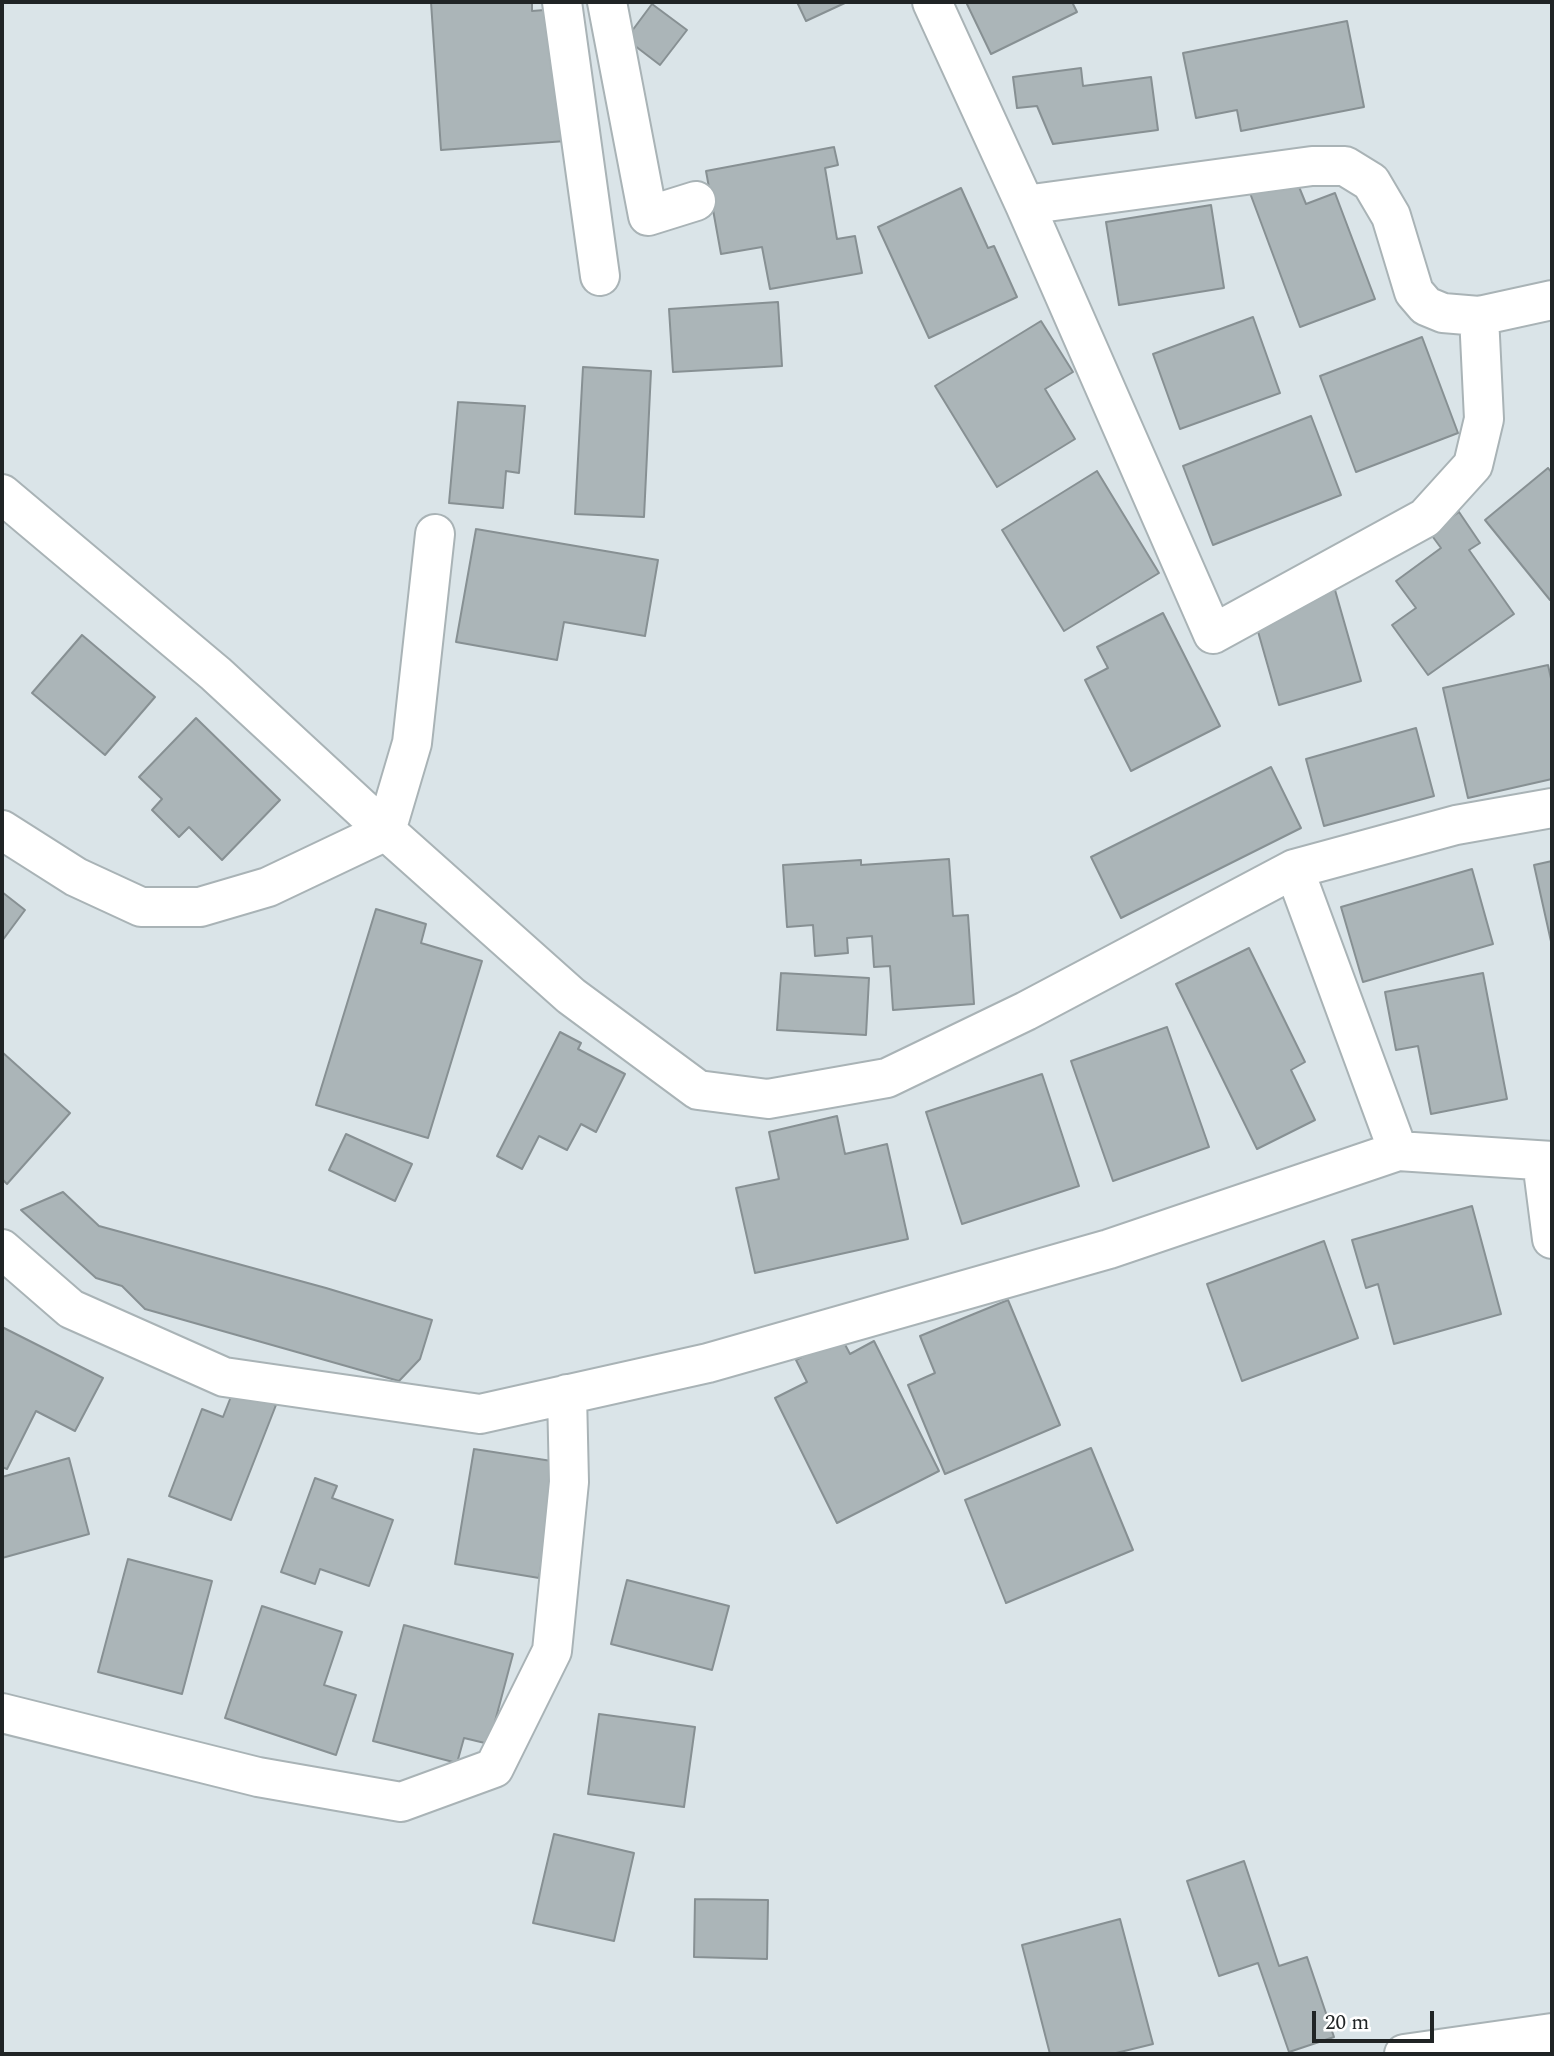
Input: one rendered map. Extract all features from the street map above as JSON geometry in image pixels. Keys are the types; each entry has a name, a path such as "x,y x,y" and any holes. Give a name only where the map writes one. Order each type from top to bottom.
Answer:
{"street":[{"path":"562,2 600,276"},
{"path":"607,2 648,216 696,201"},
{"path":"932,2 1025,205 1213,634 1425,518 1473,465 1484,419 1479,316"},
{"path":"1025,205 1312,166 1345,166 1371,182 1391,216 1414,292 1426,306 1443,313 1479,316 1552,300"},
{"path":"2,494 216,674 571,996 698,1090 768,1099 887,1078 1026,1011 1294,869 1456,825 1552,808"},
{"path":"2,830 76,877 141,907 200,907 268,887 386,831 412,743 435,534"},
{"path":"1294,869 1398,1151"},
{"path":"2,1249 71,1309 224,1377 480,1414 708,1363 1109,1249 1398,1151 1547,1161 1552,1239"},
{"path":"2,1713 258,1777 401,1802 494,1768 552,1651 569,1482 567,1394"},
{"path":"1404,2054 1552,2033"}],"building":[{"path":"431,2 532,2 532,11 557,9 566,141 441,150"},
{"path":"797,2 847,2 806,21"},
{"path":"966,2 1072,2 1077,12 991,54"},
{"path":"652,4 687,30 660,65 626,39"},
{"path":"1347,21 1364,107 1241,131 1237,110 1196,118 1183,53"},
{"path":"1081,68 1083,86 1151,77 1158,130 1053,144 1037,106 1017,108 1013,77"},
{"path":"834,147 838,165 825,168 837,239 855,236 862,273 770,289 762,247 721,254 706,171"},
{"path":"1295,177 1306,204 1335,193 1375,299 1300,327 1250,193"},
{"path":"961,188 988,248 994,246 1017,297 929,338 878,227"},
{"path":"1211,205 1224,288 1119,305 1106,222"},
{"path":"778,302 782,366 673,372 669,309"},
{"path":"1253,317 1280,393 1180,429 1153,354"},
{"path":"1041,321 1073,372 1045,389 1075,439 997,487 935,386"},
{"path":"1422,337 1458,433 1356,472 1320,376"},
{"path":"583,367 651,371 644,517 575,514"},
{"path":"458,402 525,406 519,473 506,471 503,508 449,503"},
{"path":"1311,416 1341,495 1213,545 1183,466"},
{"path":"1548,468 1552,473 1550,600 1485,520"},
{"path":"1097,471 1159,573 1064,631 1002,530"},
{"path":"1459,512 1480,543 1469,550 1514,614 1428,675 1392,625 1416,608 1396,581 1441,548 1430,533"},
{"path":"476,529 658,560 645,636 564,622 557,660 456,642"},
{"path":"1335,590 1361,681 1279,705 1253,614"},
{"path":"1163,613 1220,726 1131,771 1085,680 1108,668 1097,647"},
{"path":"82,635 155,697 105,755 32,693"},
{"path":"1548,665 1552,683 1552,779 1468,798 1443,688"},
{"path":"196,718 280,800 222,860 189,827 179,837 152,810 162,799 139,777"},
{"path":"1416,728 1434,796 1324,826 1306,759"},
{"path":"1271,767 1301,828 1121,918 1091,857"},
{"path":"949,859 953,916 968,915 974,1004 893,1010 890,966 874,967 872,936 847,938 848,953 815,956 813,925 787,927 783,865 861,860 861,865"},
{"path":"1552,861 1552,946 1534,865"},
{"path":"1472,869 1493,944 1363,982 1341,907"},
{"path":"2,892 25,910 2,941"},
{"path":"376,909 426,924 421,943 482,961 428,1138 316,1105"},
{"path":"1249,948 1305,1062 1291,1070 1315,1120 1257,1149 1176,984"},
{"path":"781,973 869,978 866,1035 777,1030"},
{"path":"1483,973 1507,1099 1431,1114 1418,1046 1396,1050 1385,992"},
{"path":"1167,1027 1209,1147 1113,1181 1071,1061"},
{"path":"560,1032 581,1043 578,1049 625,1074 596,1132 581,1124 567,1150 539,1136 522,1169 497,1156"},
{"path":"2,1052 70,1113 7,1184 2,1179"},
{"path":"1042,1074 1079,1186 962,1224 926,1112"},
{"path":"837,1116 845,1154 887,1144 908,1239 755,1273 736,1188 779,1179 769,1132"},
{"path":"346,1134 412,1164 395,1201 329,1170"},
{"path":"63,1192 99,1226 432,1320 420,1359 399,1381 145,1309 122,1286 96,1278 21,1210"},
{"path":"1472,1206 1501,1314 1394,1344 1378,1284 1366,1288 1352,1240"},
{"path":"1324,1241 1358,1338 1242,1381 1207,1284"},
{"path":"1008,1300 1060,1425 945,1474 908,1385 935,1373 920,1336"},
{"path":"2,1327 103,1378 75,1431 36,1411 7,1469 2,1467"},
{"path":"841,1337 850,1354 874,1341 939,1471 837,1523 775,1398 807,1382 796,1360"},
{"path":"234,1389 276,1405 231,1520 169,1496 202,1409 223,1417"},
{"path":"1091,1448 1133,1550 1006,1603 965,1500"},
{"path":"474,1449 558,1462 539,1578 455,1564"},
{"path":"69,1458 89,1534 2,1558 2,1477"},
{"path":"315,1478 337,1486 332,1498 393,1520 369,1586 320,1569 315,1584 281,1572"},
{"path":"128,1559 212,1581 182,1694 98,1672"},
{"path":"627,1580 729,1606 712,1670 611,1644"},
{"path":"262,1606 342,1632 324,1685 356,1695 336,1755 225,1718"},
{"path":"404,1625 513,1654 489,1744 464,1738 457,1763 373,1741"},
{"path":"599,1714 695,1727 684,1807 588,1794"},
{"path":"554,1834 634,1853 614,1941 533,1923"},
{"path":"1244,1861 1279,1966 1307,1957 1334,2037 1289,2052 1258,1963 1219,1976 1187,1881"},
{"path":"695,1899 768,1900 767,1959 694,1957"},
{"path":"1120,1919 1153,2044 1112,2054 1050,2054 1022,1945"}]}
